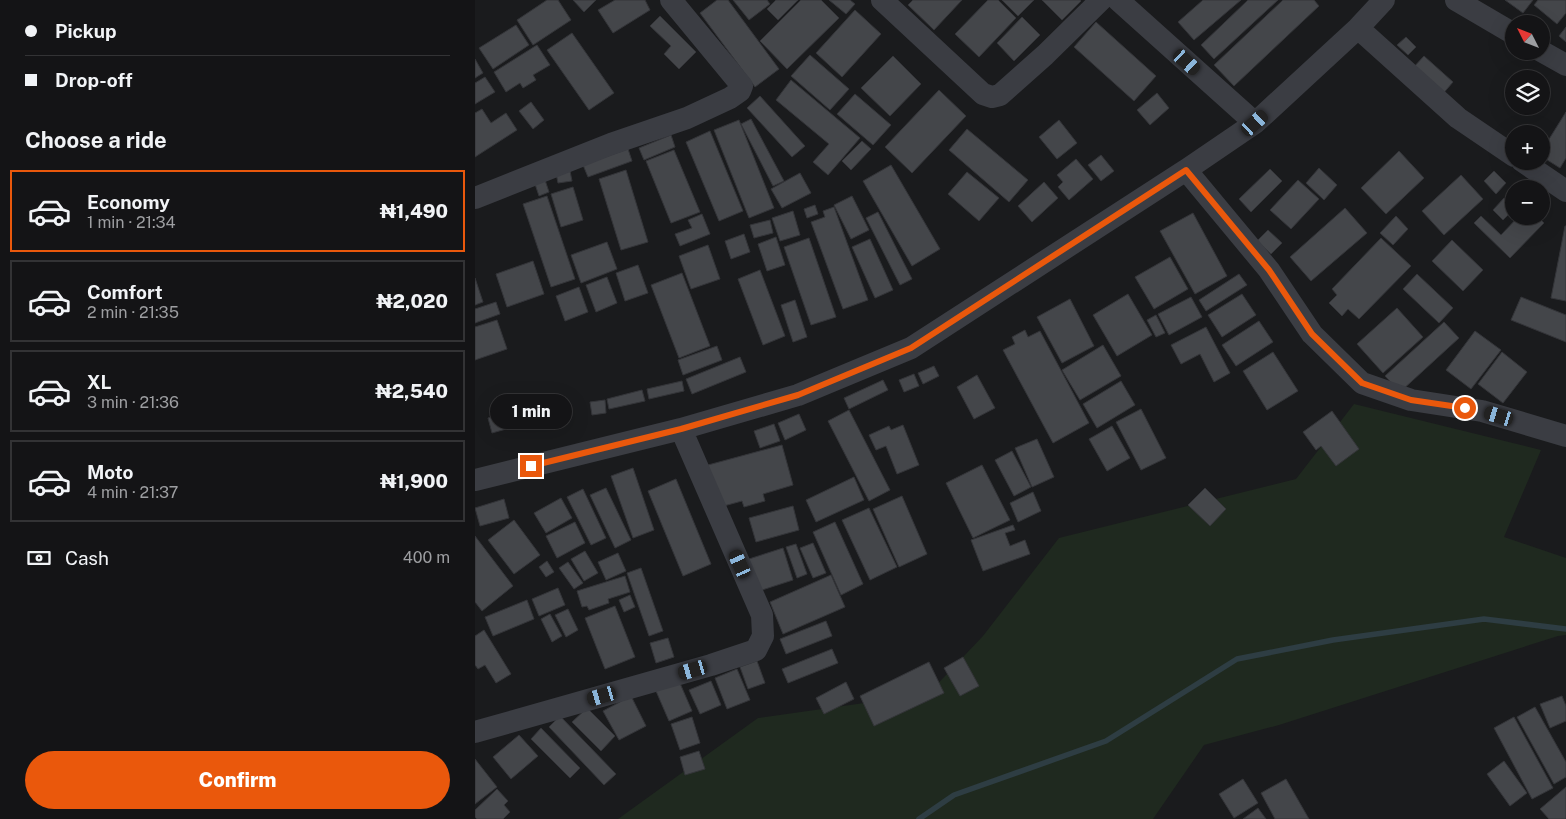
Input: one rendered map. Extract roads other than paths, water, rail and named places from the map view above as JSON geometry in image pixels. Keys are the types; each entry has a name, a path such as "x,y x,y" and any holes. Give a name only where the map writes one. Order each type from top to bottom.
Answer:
{"street":[{"path":"475,198 611,144 687,118 730,98 740,91 742,86 671,0"},
{"path":"882,0 983,94 992,97 1000,95 1007,89 1101,0"},
{"path":"1118,0 1255,123"},
{"path":"475,480 681,429 798,395 911,348 1186,170 1255,123 1358,28 1384,0"},
{"path":"1456,0 1505,29"},
{"path":"1358,28 1458,118 1505,150"},
{"path":"1550,56 1566,65"},
{"path":"1186,170 1269,270 1312,334 1362,383 1411,400 1482,411 1566,436"},
{"path":"1535,170 1566,191"},
{"path":"475,732 711,665 756,650 763,636 762,615 681,429"}],"waterway":[{"path":"919,819 954,795 1106,741 1237,659 1333,640 1484,619 1566,629"}]}
